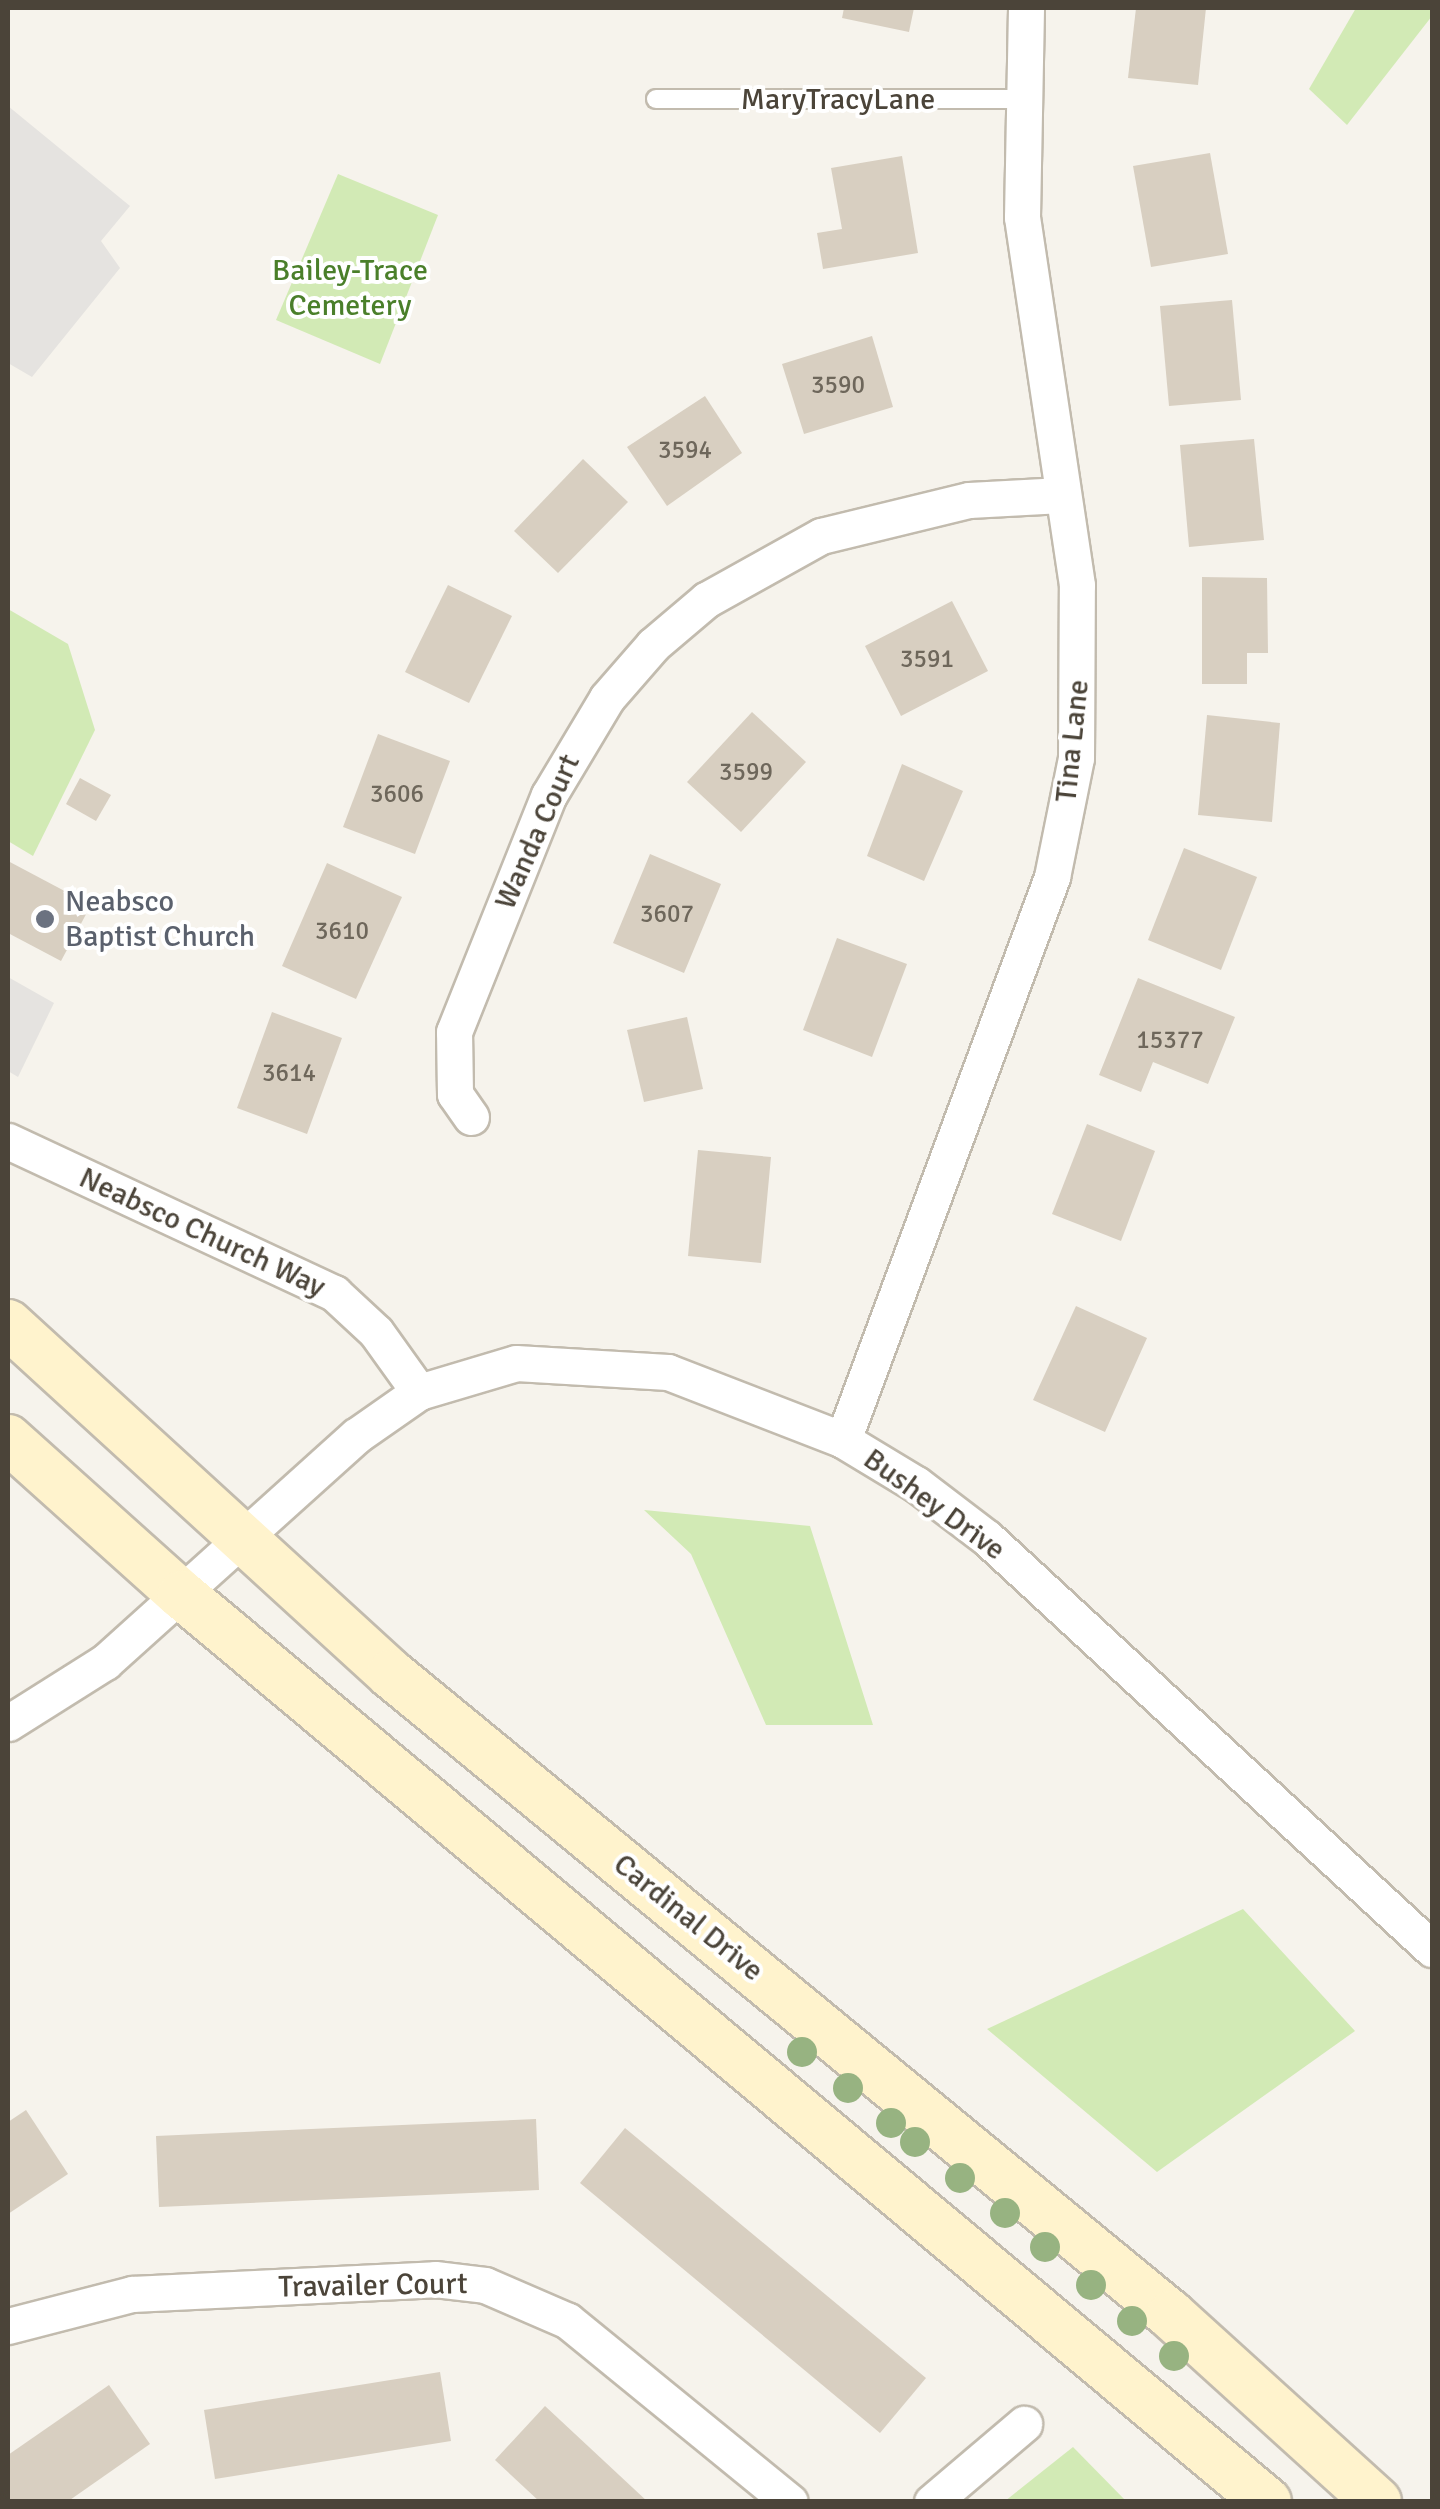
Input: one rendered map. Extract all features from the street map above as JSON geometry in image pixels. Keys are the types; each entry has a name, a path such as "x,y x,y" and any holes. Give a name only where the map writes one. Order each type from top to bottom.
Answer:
{"main road":[{"name":"Cardinal Drive","path":"8,1324 240,1542 1171,2315 1376,2502"},
{"path":"8,1439 182,1595 1267,2502"}],"street":[{"name":"Tina Lane","path":"843,1440 1061,844 1081,672 1062,495 1022,217 1019,98 1026,8"},
{"name":"Wanda Court","path":"471,1117 455,1094 454,1032 548,795 607,698 653,646 736,580 821,536 970,500 1062,495"},
{"name":"Neabsco Church Way","path":"8,1142 334,1293 376,1332 419,1392"},
{"name":"Bushey Drive","path":"8,1723 105,1662 356,1436 419,1392 516,1362 597,1362 736,1392 843,1440 987,1538 1432,1949"},
{"name":"Travailer Court","path":"8,2326 132,2294 435,2279 485,2286 568,2320 790,2502"},
{"path":"932,2502 1024,2424"}],"lane":[{"name":"MaryTracyLane","path":"656,99 1019,98"}],"green space":[{"path":"1356,8 1432,8 1432,16 1347,125 1309,89"},
{"name":"Bailey-Trace Cemetery","path":"338,174 438,215 380,364 276,320"},
{"path":"8,609 68,644 95,730 33,856 8,841"},
{"path":"644,1510 810,1526 873,1725 766,1725 691,1554"},
{"path":"1243,1909 1355,2031 1157,2172 987,2029"},
{"path":"1073,2447 1126,2501 1005,2501"}],"shaded area":[{"path":"8,106 130,206 101,241 120,268 32,377 8,363"},
{"path":"8,977 54,1003 18,1077 8,1071"}],"building":[{"path":"844,8 914,8 909,32 842,18"},
{"path":"1136,8 1206,8 1198,85 1128,78"},
{"path":"1210,153 1228,254 1151,267 1133,166"},
{"path":"902,156 918,253 823,269 817,233 842,229 831,168"},
{"path":"1232,300 1241,400 1169,406 1160,306"},
{"path":"872,336 893,407 804,434 782,364"},
{"path":"705,396 742,453 667,506 627,447"},
{"path":"1254,439 1264,540 1189,547 1180,445"},
{"path":"583,459 628,502 558,573 514,531"},
{"path":"1202,577 1267,578 1268,653 1247,653 1247,684 1202,684"},
{"path":"448,585 512,616 469,703 405,672"},
{"path":"952,601 988,671 901,716 865,646"},
{"path":"752,712 806,762 741,832 687,782"},
{"path":"1207,715 1280,723 1272,822 1198,815"},
{"path":"378,734 450,761 415,854 343,827"},
{"path":"902,764 963,791 924,881 867,856"},
{"path":"80,778 111,795 96,821 66,804"},
{"path":"1184,848 1257,877 1221,970 1148,940"},
{"path":"650,854 721,884 684,973 613,943"},
{"name":"Neabsco Baptist Church","path":"8,861 91,905 61,961 8,933"},
{"path":"327,863 402,897 356,999 282,966"},
{"path":"837,938 907,964 872,1057 803,1030"},
{"path":"1138,978 1235,1017 1208,1084 1153,1062 1141,1092 1099,1075"},
{"path":"272,1012 342,1038 307,1134 237,1108"},
{"path":"687,1017 703,1089 644,1102 627,1030"},
{"path":"1087,1124 1155,1151 1121,1241 1052,1214"},
{"path":"698,1150 771,1157 761,1263 688,1256"},
{"path":"1076,1306 1147,1338 1105,1432 1033,1400"},
{"path":"26,2110 68,2174 8,2214 8,2122"},
{"path":"536,2119 539,2190 159,2207 156,2136"},
{"path":"625,2128 926,2378 880,2433 580,2183"},
{"path":"440,2372 451,2441 215,2479 204,2410"},
{"path":"109,2385 150,2444 67,2502 8,2502 8,2455"},
{"path":"545,2406 648,2502 540,2502 495,2460"}],"place":[{"name":"Neabsco Baptist Church","path":"45,919"}]}
